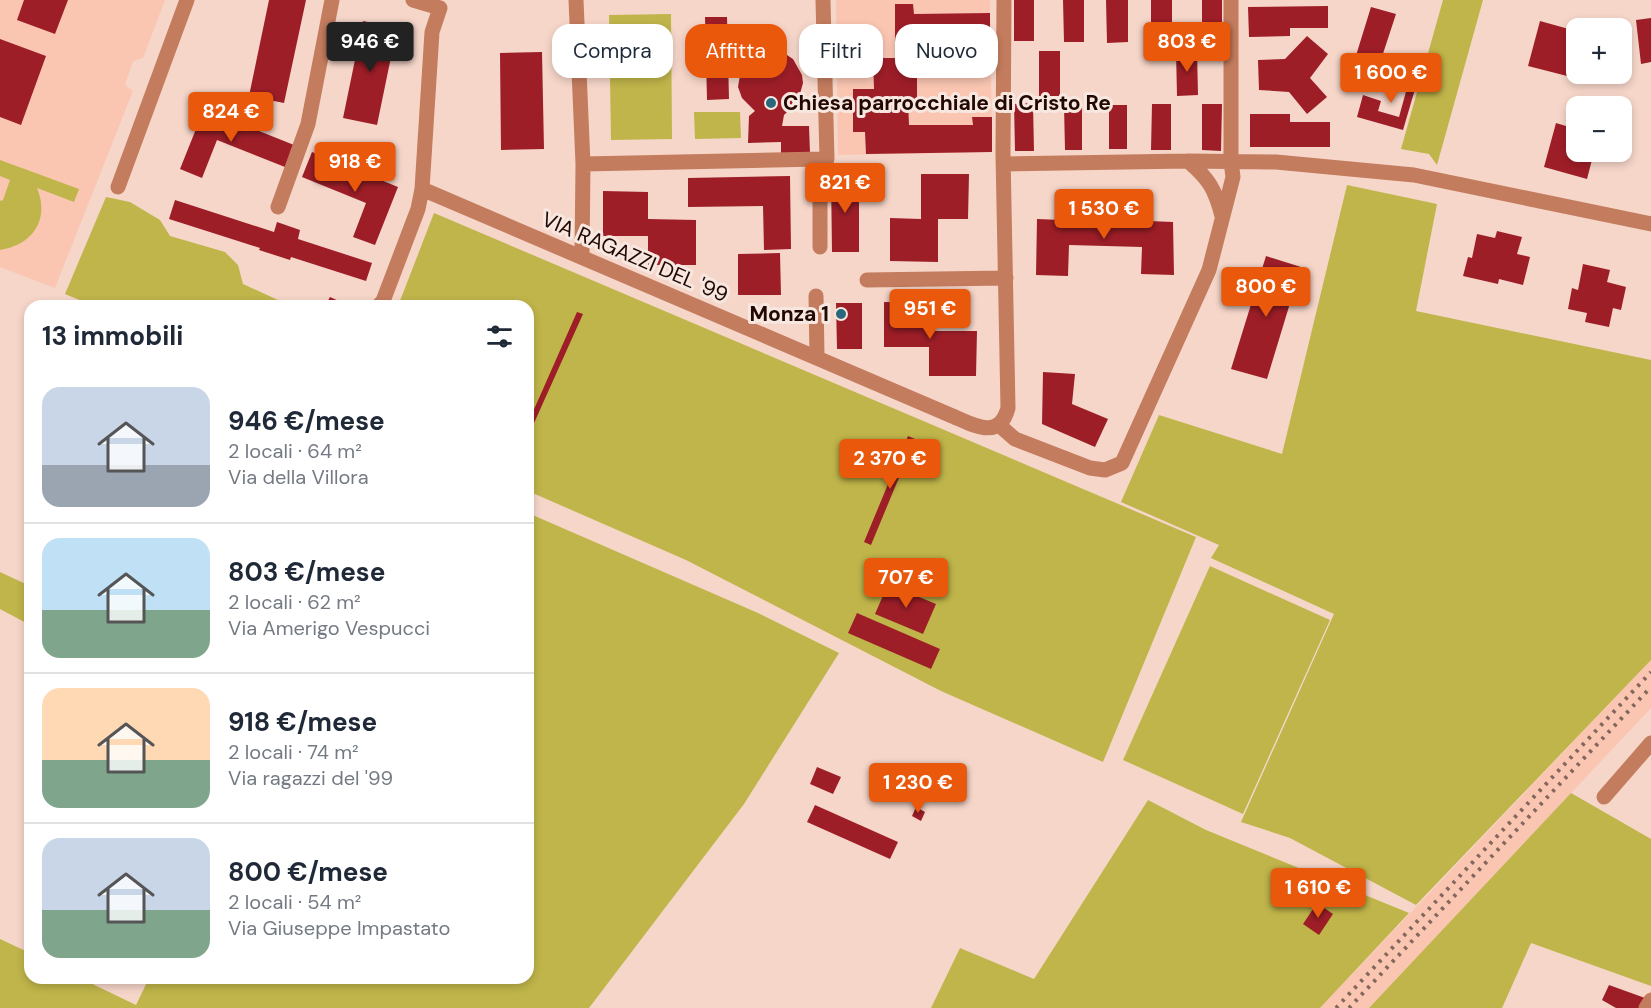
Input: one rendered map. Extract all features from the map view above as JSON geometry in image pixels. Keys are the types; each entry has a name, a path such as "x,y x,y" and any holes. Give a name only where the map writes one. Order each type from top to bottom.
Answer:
{"street":[{"path":"118,187 187,0"},
{"path":"278,207 308,124 332,0"},
{"path":"383,300 418,209 422,189 432,32 445,4 413,0"},
{"path":"576,0 582,164 582,257"},
{"path":"582,164 827,159 824,0"},
{"path":"1004,0 1008,408 999,425 1015,439 1090,468 1105,470 1122,463 1209,270 1233,177 1231,161 1231,0"},
{"path":"820,159 820,247"},
{"path":"1188,161 1205,176 1212,186 1222,216"},
{"path":"1004,164 1276,162 1414,175 1651,224"},
{"name":"VIA RAGAZZI DEL '99","path":"422,189 983,428 999,425"},
{"path":"867,280 1006,278"},
{"path":"816,296 817,357"},
{"path":"1604,797 1651,743"},
{"path":"1646,1008 1651,1000"}],"shaded area":[{"path":"0,0 165,0 143,58 133,61 125,85 133,91 55,288 0,267"},
{"path":"836,0 990,0 990,24 895,24 895,78 991,78 992,152 838,155 837,78 883,78 883,24 836,24"},
{"path":"1443,0 1483,0 1437,165 1429,154 1401,149"},
{"path":"671,14 671,24 609,24 609,15"},
{"path":"610,78 672,78 672,139 611,140"},
{"path":"694,112 740,112 741,138 695,139"},
{"path":"0,160 79,189 74,202 37,188 41,210 36,229 22,243 0,250 0,201 3,200 10,180 0,176"},
{"path":"1347,185 1437,204 1416,311 1651,360 1651,660 1416,905 1290,838 1241,822 1334,614 1211,558 1219,545 1121,502 1159,415 1282,454"},
{"path":"106,197 130,202 160,220 170,236 225,252 238,265 243,284 278,300 80,300 65,294"},
{"path":"434,213 1196,537 1103,762 941,691 686,560 534,494 534,300 400,300"},
{"path":"534,516 758,613 839,653 744,804 589,1008 0,1008 0,939 24,950 24,984 92,984 136,1005 146,984 534,984"},
{"path":"1210,566 1330,620 1243,814 1123,760"},
{"path":"0,572 24,583 24,622 0,609"},
{"path":"1651,660 1651,708 1369,1008 1320,1008"},
{"path":"1571,793 1651,839 1651,986 1531,943 1502,1008 1369,1008"},
{"path":"1148,800 1206,830 1409,913 1320,1008 931,1008 960,948 1034,979"}],"building":[{"path":"24,0 68,0 55,34 17,20"},
{"path":"269,0 306,0 284,103 249,96"},
{"path":"1014,0 1034,0 1034,41 1014,41"},
{"path":"1063,0 1084,0 1084,42 1064,42"},
{"path":"1106,0 1128,0 1128,42 1107,43"},
{"path":"1151,0 1172,0 1172,41 1151,41"},
{"path":"1202,0 1222,0 1222,42 1202,42"},
{"path":"895,4 913,4 914,14 990,13 990,24 895,24"},
{"path":"1328,6 1328,28 1290,28 1290,36 1249,37 1248,7"},
{"path":"1371,7 1396,14 1376,75 1365,71 1367,66 1354,62"},
{"path":"705,17 727,17 727,24 705,24"},
{"path":"1651,18 1651,62 1641,64 1636,20"},
{"path":"363,21 397,28 377,125 343,118"},
{"path":"1540,21 1566,28 1566,76 1528,66"},
{"path":"1307,36 1328,54 1310,78 1327,97 1307,114 1289,92 1259,90 1258,60 1285,59"},
{"path":"0,39 46,56 21,125 0,117"},
{"path":"1197,50 1198,95 1177,96 1176,51"},
{"path":"1039,51 1060,51 1060,96 1039,96"},
{"path":"542,52 544,149 501,150 500,53"},
{"name":"Chiesa parrocchiale di Cristo Re","path":"787,55 793,59 803,83 798,101 784,115 782,126 809,126 810,153 781,154 781,142 748,143 749,116 755,111 742,98 738,87 740,78 787,78"},
{"path":"883,58 895,58 895,78 917,78 917,101 908,101 909,125 973,125 972,117 992,117 992,152 866,154 865,132 853,132 853,89 874,89 874,78 883,78"},
{"path":"1415,59 1423,62 1403,130 1357,117 1363,95 1381,101 1378,111 1399,117"},
{"path":"706,78 728,78 729,99 707,100"},
{"path":"1033,103 1034,151 1015,151 1014,104"},
{"path":"1152,104 1171,104 1171,150 1151,150"},
{"path":"1202,104 1222,104 1221,151 1202,150"},
{"path":"1109,105 1127,105 1127,149 1109,149"},
{"path":"1064,106 1082,106 1082,150 1065,150"},
{"path":"204,109 294,145 285,167 217,140 202,178 180,169"},
{"path":"1250,114 1290,114 1290,122 1330,122 1330,147 1250,147"},
{"path":"1556,123 1566,126 1566,162 1591,162 1587,179 1544,167"},
{"path":"312,152 398,187 375,245 353,237 366,203 302,177"},
{"path":"921,174 969,174 968,219 938,219 938,262 890,261 890,218 921,219"},
{"path":"790,176 791,249 764,250 763,206 688,207 688,178"},
{"path":"831,177 859,177 859,252 832,252"},
{"path":"603,191 648,192 648,219 696,220 696,265 648,265 648,236 603,236"},
{"path":"175,200 274,232 277,222 300,230 298,239 372,263 366,281 291,257 290,260 169,219"},
{"path":"1061,213 1149,215 1149,221 1173,222 1174,275 1141,274 1142,247 1069,245 1068,276 1036,275 1037,219 1061,220"},
{"path":"1497,231 1522,237 1517,254 1530,257 1523,285 1499,279 1498,284 1463,276 1468,257 1472,258 1477,234 1495,238"},
{"path":"780,253 781,295 738,295 738,254"},
{"path":"1266,256 1301,267 1267,379 1231,369"},
{"path":"1583,264 1610,270 1607,282 1626,287 1621,310 1613,308 1609,327 1585,322 1587,313 1568,309 1572,288 1578,290"},
{"path":"884,302 929,303 929,331 977,331 976,376 929,376 929,347 884,347"},
{"path":"836,303 862,303 862,349 837,349"},
{"path":"577,312 583,314 534,423 534,409"},
{"path":"1043,372 1075,374 1072,404 1108,419 1095,447 1042,424"},
{"path":"908,436 915,439 871,545 864,542"},
{"path":"888,584 936,604 923,634 875,614"},
{"path":"857,613 940,649 931,669 848,633"},
{"path":"817,767 841,777 833,794 810,784"},
{"path":"815,805 898,842 890,859 807,822"},
{"path":"916,807 925,812 921,821 912,816"},
{"path":"1317,903 1333,914 1319,935 1303,924"},
{"path":"1609,985 1645,998 1640,1008 1616,1008 1602,1000"}],"railway":[{"path":"1336,1008 1651,672"},
{"path":"1349,1008 1651,687"}],"place":[{"name":"Chiesa parrocchiale di Cristo Re","path":"771,103"},
{"name":"Monza 1","path":"841,314"}]}
